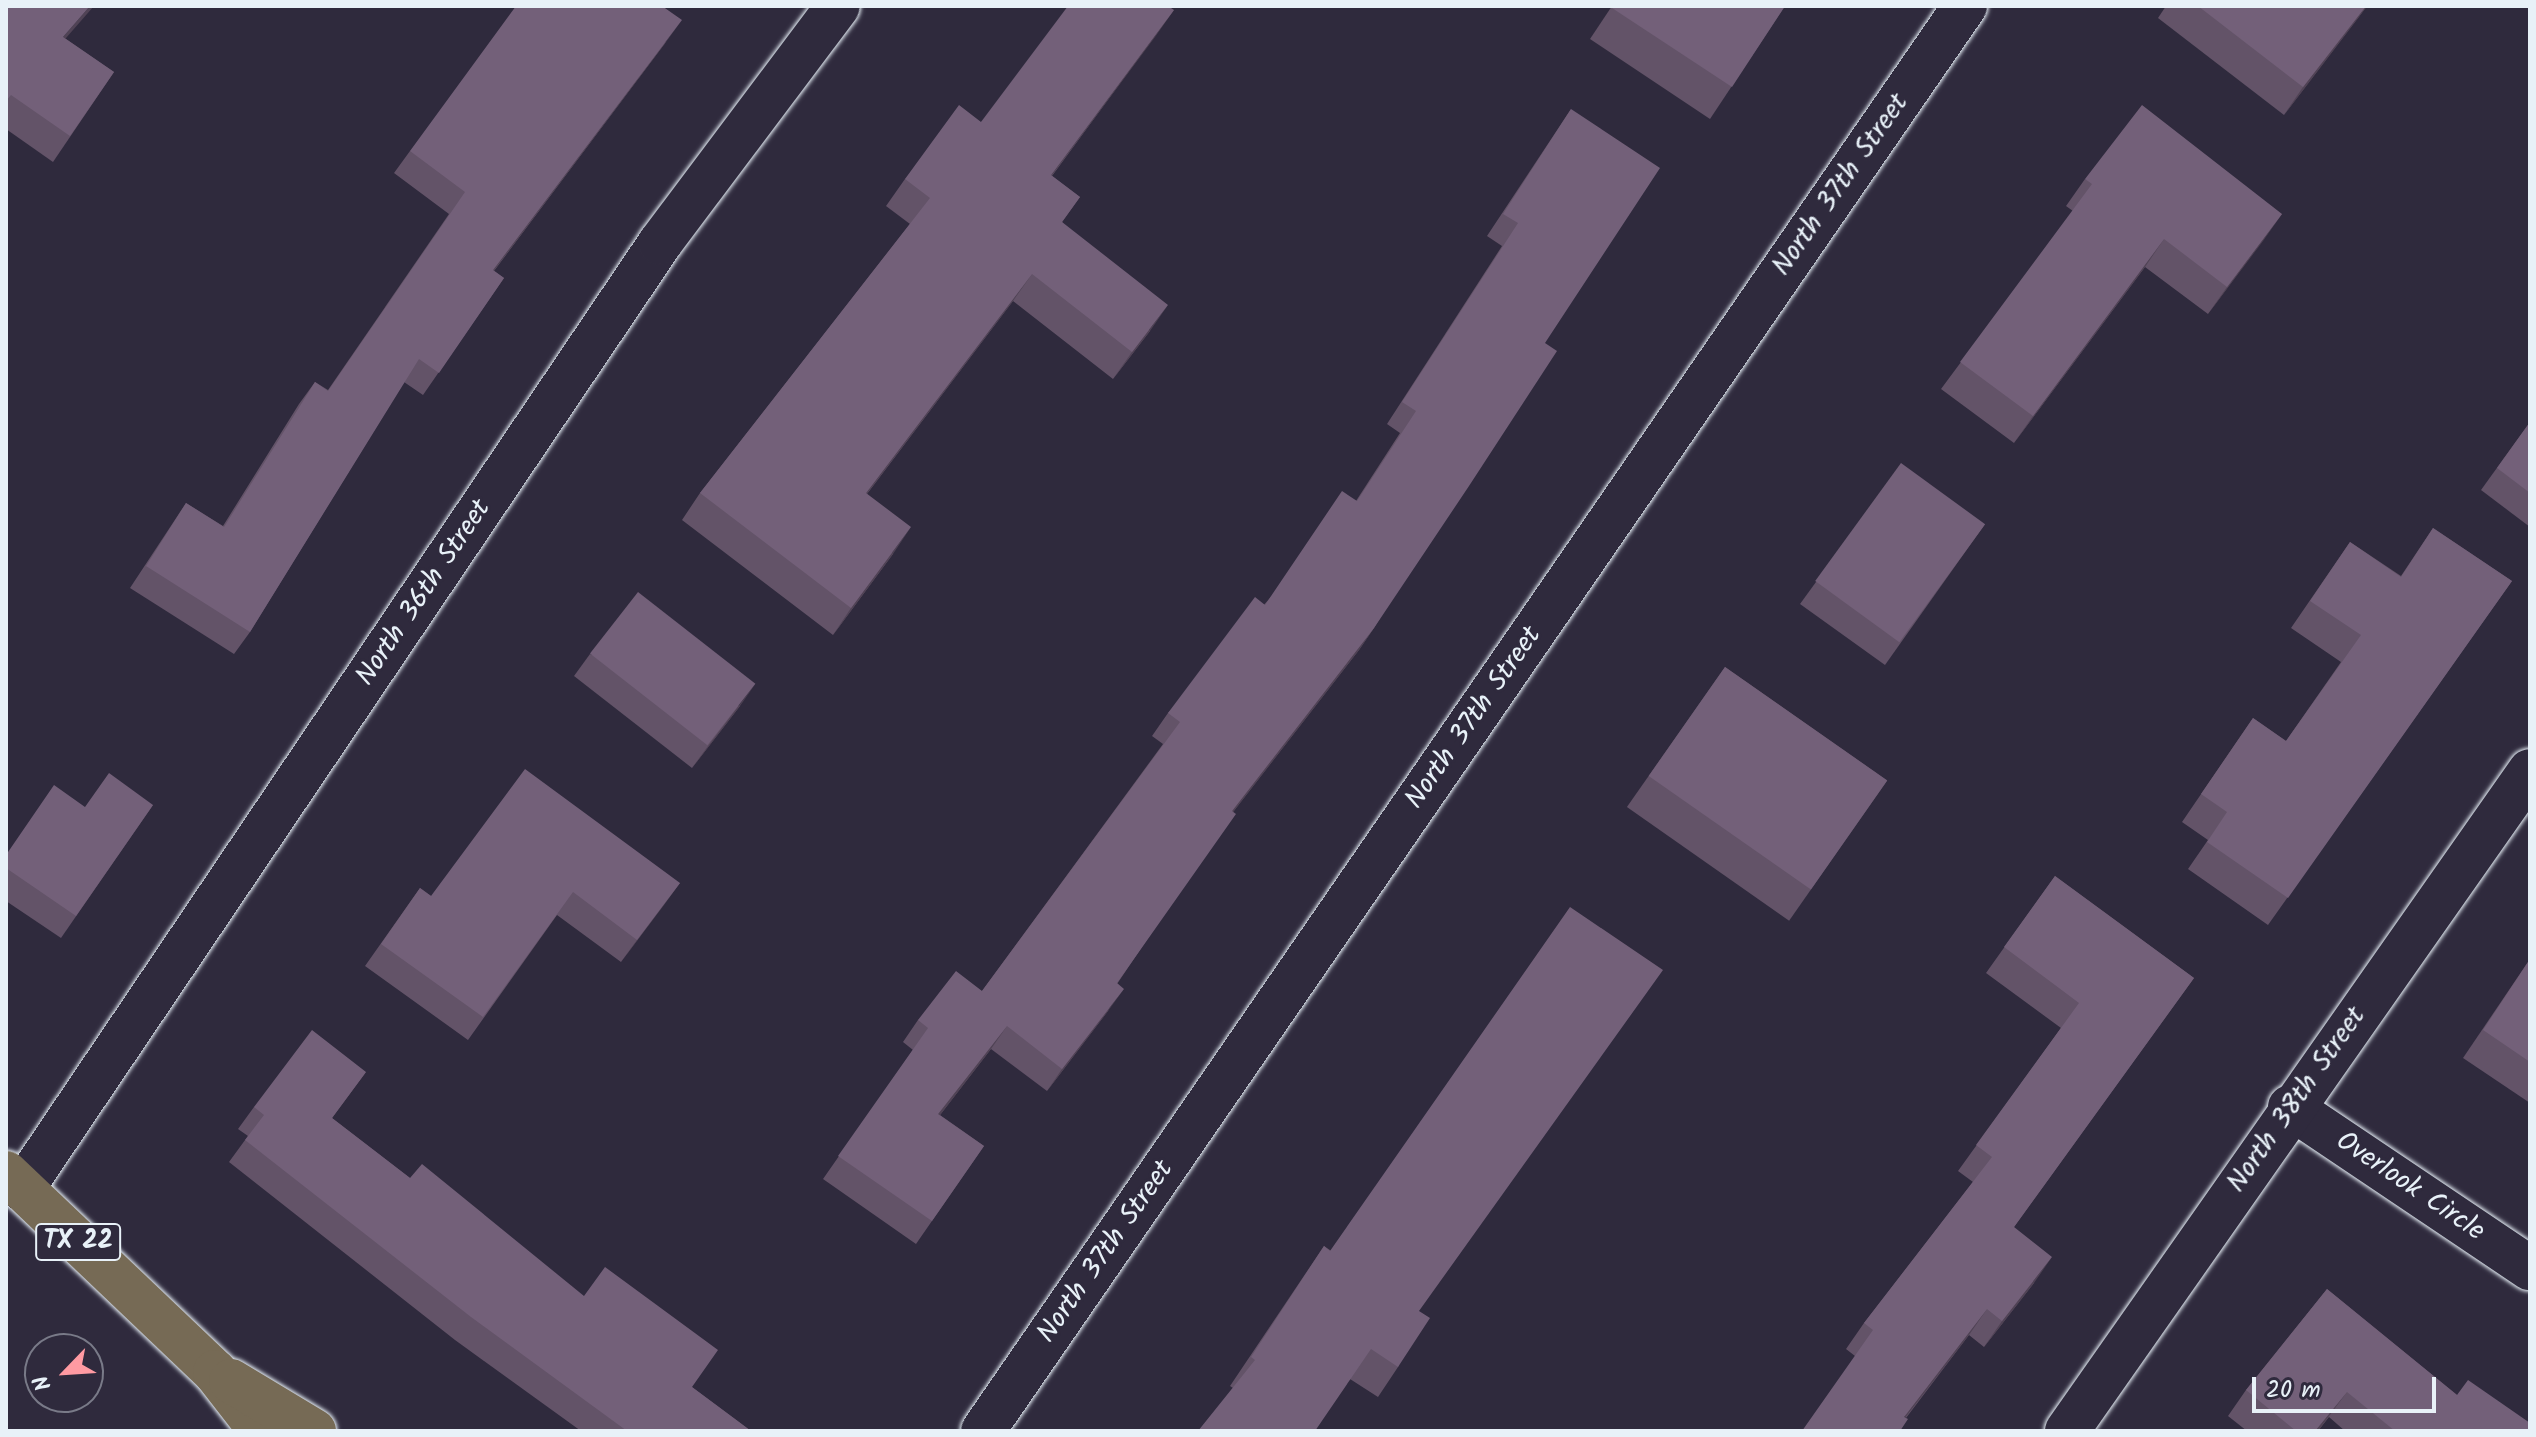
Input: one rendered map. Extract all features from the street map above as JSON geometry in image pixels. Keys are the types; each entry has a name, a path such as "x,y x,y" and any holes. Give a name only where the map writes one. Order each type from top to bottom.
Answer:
{"main road":[{"name":"TX 22","path":"14,1181 215,1372 261,1431"},
{"path":"215,1372 314,1431"}],"street":[{"name":"North 36th Street","path":"14,1181 660,243 838,6"},
{"name":"North 37th Street","path":"983,1431 1965,6"},
{"name":"North 38th Street","path":"2067,1431 2290,1107 2530,771"},
{"name":"Overlook Circle","path":"2290,1107 2530,1268"}],"building":[{"path":"6,6 90,6 63,37 114,72 70,136 11,95 6,101"},
{"path":"516,6 662,6 682,20 493,270 504,278 439,373 419,359 250,632 146,566 186,503 224,527 315,382 328,391 465,192 410,151"},
{"path":"1068,6 1168,6 1174,10 1051,175 1080,197 1062,222 1168,305 1132,352 1032,274 866,493 911,527 851,608 700,493 930,198 905,179 959,105 981,122"},
{"path":"1613,6 1785,6 1732,87"},
{"path":"2198,6 2366,6 2303,87"},
{"path":"2142,105 2282,214 2227,287 2164,239 2033,416 1960,362 2092,184 2085,179"},
{"path":"1571,109 1660,168 1545,343 1557,351 1374,628 1232,811 1236,814 1117,983 1124,989 1062,1069 1007,1026 938,1114 984,1146 932,1221 838,1156 928,1028 918,1020 956,971 982,991 1180,722 1168,713 1255,597 1265,605 1342,491 1357,501 1416,411 1402,402 1518,223 1503,214"},
{"path":"2530,422 2530,493 2497,468"},
{"path":"1901,463 1985,524 1899,642 1815,581"},
{"path":"2433,528 2512,581 2288,898 2207,842 2227,812 2201,794 2253,718 2286,741 2361,635 2310,601 2350,542 2401,577"},
{"path":"638,592 755,684 707,745 590,653"},
{"path":"1725,667 1887,781 1811,890 1649,776"},
{"path":"525,769 680,883 637,940 573,892 483,1017 381,944 420,888 431,896"},
{"path":"109,773 153,805 76,916 6,868 6,855 54,785 85,807"},
{"path":"2055,876 2194,978 2014,1227 2052,1257 2002,1321 1987,1309 1904,1417 1908,1419 1900,1431 1802,1431 1873,1330 1864,1323 1992,1157 1976,1145 2079,1003 2004,947"},
{"path":"1570,907 1663,970 1419,1311 1430,1318 1398,1367 1371,1349 1315,1431 1198,1431 1255,1360 1251,1357 1324,1246 1330,1251"},
{"path":"2530,959 2530,1062 2483,1030"},
{"path":"312,1030 366,1072 332,1118 410,1178 422,1164 584,1296 605,1267 718,1350 692,1387 751,1431 627,1431 471,1317 245,1140 264,1115 254,1107"},
{"path":"2327,1289 2457,1395 2468,1380 2530,1423 2530,1431 2395,1431 2347,1392 2315,1431 2296,1431 2246,1390"}]}
